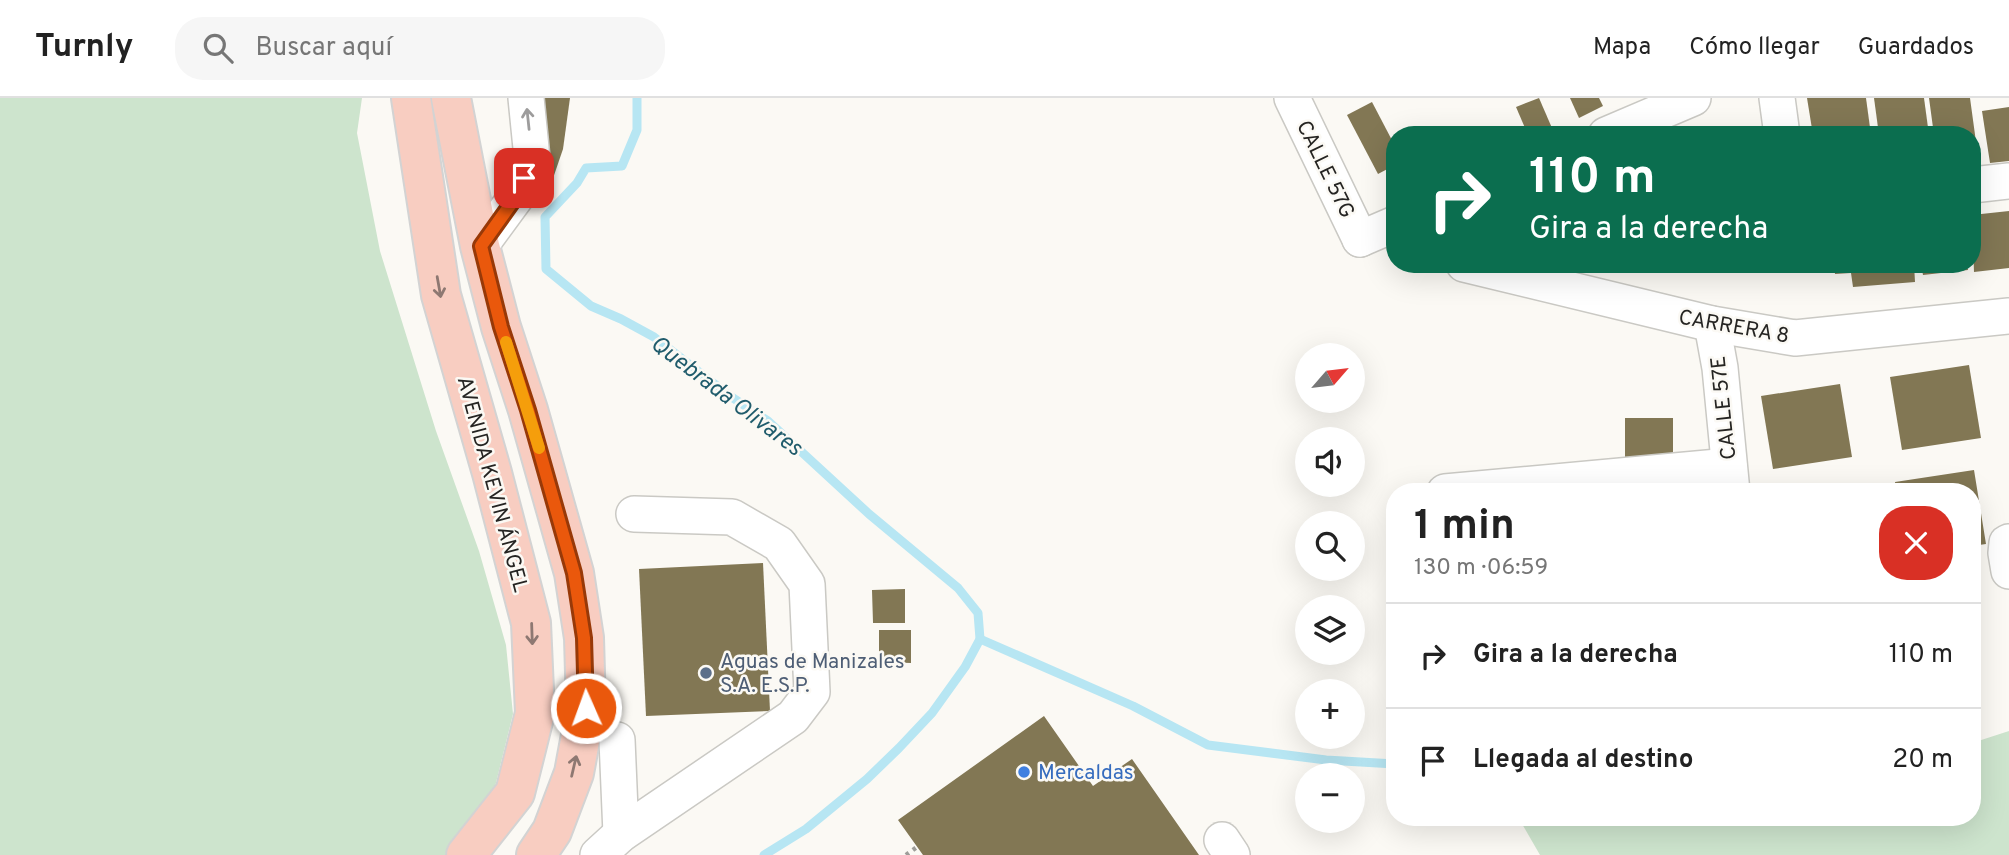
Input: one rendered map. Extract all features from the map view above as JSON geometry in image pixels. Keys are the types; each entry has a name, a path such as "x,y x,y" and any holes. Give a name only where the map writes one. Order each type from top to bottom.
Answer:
{"main road":[{"name":"AVENIDA KEVIN ÁNGEL","path":"411,98 441,295 531,623 535,713 515,793 466,855"},
{"path":"430,98 457,254 554,503"},
{"path":"451,98 481,246 501,327 528,410 574,573 584,638 586,708 574,773 549,847"}],"street":[{"path":"481,246 516,197 531,158 526,98"},
{"path":"1627,126 1693,98"},
{"path":"1777,98 1781,126"},
{"name":"CALLE 57G","path":"1299,100 1360,239"},
{"path":"1981,184 2009,181"},
{"path":"1360,239 1386,228"},
{"path":"1360,239 1386,245"},
{"name":"CARRERA 8","path":"1501,273 1712,324 1795,338 2009,316"},
{"name":"CALLE 57E","path":"1712,324 1720,368 1730,479"},
{"path":"1643,483 1730,479"},
{"path":"610,844 793,717 812,692 807,584 779,544 732,517 634,514"},
{"path":"2009,542 2006,553 2009,571"},
{"path":"610,844 617,740"}],"path":[{"path":"906,855 917,847"}],"green space":[{"path":"0,98 362,98 357,133 380,251 436,431 479,551 506,645 513,714 493,795 445,855 0,855"},
{"path":"2009,731 2009,855 1540,855 1523,826 1981,826 1981,740"}],"building":[{"path":"544,98 570,98 563,149 549,190 533,187"},
{"path":"1539,98 1551,126 1524,126 1516,107"},
{"path":"1570,98 1599,98 1603,106 1579,118"},
{"path":"1807,98 1866,98 1870,126 1812,126"},
{"path":"1874,98 1924,98 1928,126 1878,126"},
{"path":"1929,98 1970,98 1974,126 1933,126"},
{"path":"1372,102 1386,129 1386,170 1378,174 1347,115"},
{"path":"2009,107 2009,161 1990,163 1982,111"},
{"path":"2009,211 2009,268 1981,271 1981,214"},
{"path":"1851,273 1914,273 1915,282 1853,287"},
{"path":"1969,365 1981,438 1902,450 1890,377"},
{"path":"1840,384 1852,457 1773,469 1761,396"},
{"path":"1625,418 1673,418 1673,460 1625,460"},
{"path":"1974,470 1976,483 1895,483"},
{"path":"1981,513 1986,544 1981,545"},
{"name":"Aguas de Manizales S.A. E.S.P.","path":"763,563 770,711 646,716 639,569"},
{"path":"905,589 905,623 873,623 872,590"},
{"path":"879,630 911,630 911,663 879,662"},
{"name":"Mercaldas","path":"1044,716 1093,786 1132,759 1199,855 923,855 898,820"}],"waterway":[{"name":"Quebrada Olivares","path":"637,98 637,130 622,166 586,168 577,183 545,217 546,269 591,306 654,337 730,396 768,421 869,514 958,588 978,613 980,639 965,667 932,713 867,779 806,829 764,855"},
{"name":"Quebrada Olivares","path":"980,639 1133,706 1208,745 1326,760 1386,763"}],"slow traffic":[{"path":"506,342 539,448"}],"place":[{"name":"Aguas de Manizales S.A. E.S.P.","path":"706,673"},
{"name":"Mercaldas","path":"1024,772"}],"route":[{"path":"524,178 516,197 481,246 501,327 528,410 574,573 584,638 586,708"}]}
